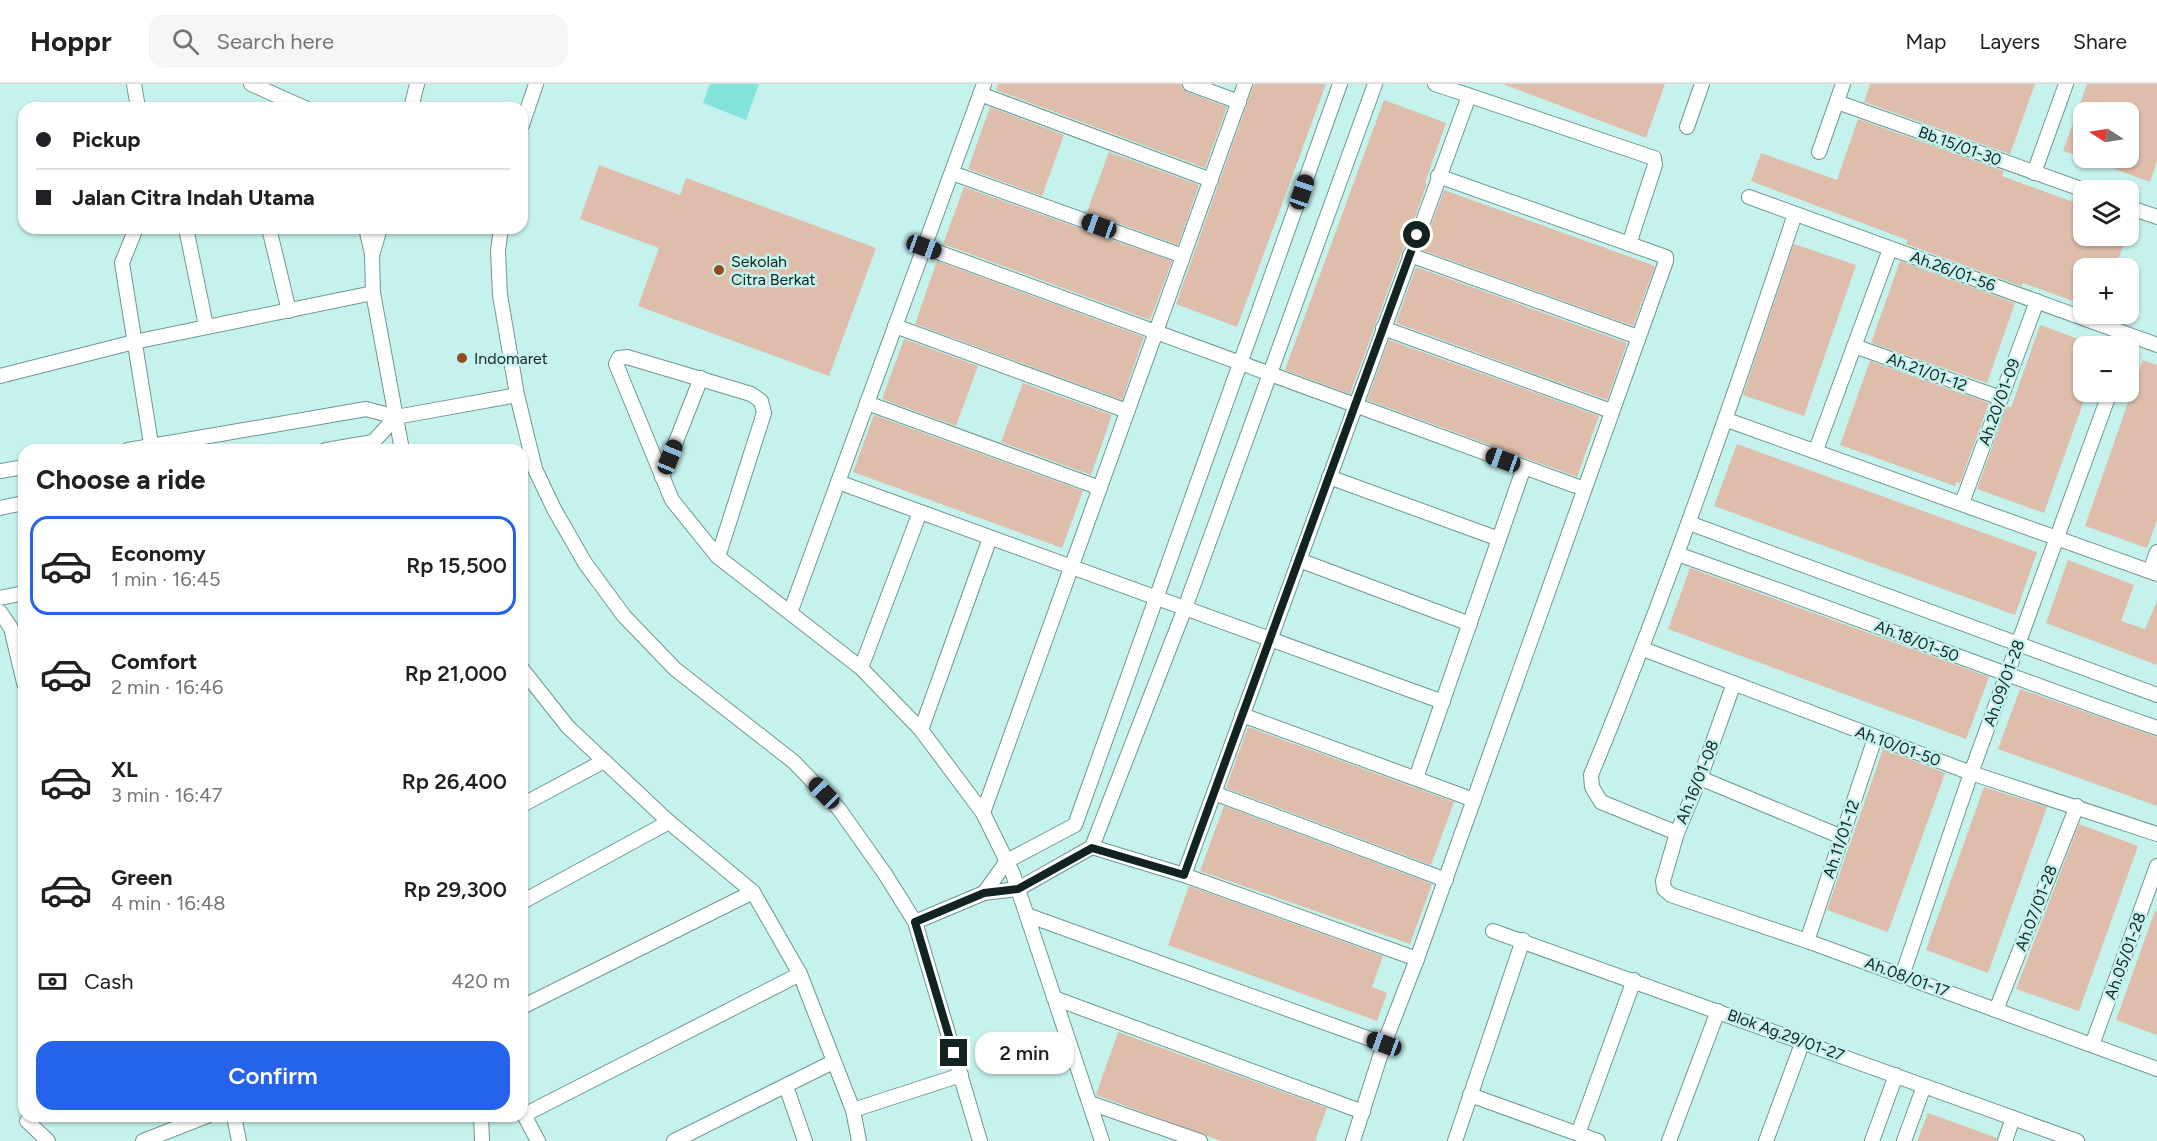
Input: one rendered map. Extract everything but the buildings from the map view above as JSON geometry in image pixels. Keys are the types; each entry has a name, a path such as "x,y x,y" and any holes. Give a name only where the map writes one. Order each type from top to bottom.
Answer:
{"street":[{"path":"134,84 137,102"},
{"path":"251,84 292,102"},
{"path":"412,102 417,84"},
{"path":"528,107 536,84"},
{"path":"1190,84 1239,102"},
{"path":"983,813 1245,84"},
{"path":"984,893 1007,861 1075,825 1242,364 1340,84"},
{"path":"915,922 984,893 1018,889 1092,848 1185,608 1375,84"},
{"path":"1435,84 1654,158 1655,165 1629,244"},
{"path":"1687,127 1702,84"},
{"path":"1818,152 1843,84"},
{"path":"2034,173 2066,84"},
{"path":"790,613 982,89 1211,180"},
{"path":"1184,875 1469,96"},
{"name":"Bb.15/01-30","path":"1837,102 2073,186"},
{"path":"952,173 1183,256"},
{"path":"1353,1141 1384,1044 1418,959 1666,257 1438,176"},
{"name":"Ah.26/01-56","path":"1749,197 2037,301 2117,336"},
{"path":"2139,211 2157,217"},
{"path":"1677,833 1601,802 1592,787 1591,775 1643,649 1727,420 1795,214"},
{"path":"133,234 123,255 122,263 151,444"},
{"path":"187,234 206,326"},
{"path":"270,234 289,311"},
{"path":"367,234 372,254 373,293 401,444"},
{"path":"372,254 378,234"},
{"path":"500,234 498,251 500,295 517,395 535,469 554,509 585,563 624,616 675,669 794,762 839,809 885,874 915,922 980,1141"},
{"path":"924,247 1584,489"},
{"path":"1816,450 1890,249"},
{"path":"1410,255 1638,337"},
{"path":"0,376 134,342 373,293"},
{"name":"Ah.20/01-09","path":"1962,503 2037,301"},
{"path":"895,326 1127,411"},
{"path":"1383,328 1611,411"},
{"name":"Ah.26/01-56","path":"2139,343 2157,345"},
{"name":"Ah.21/01-12","path":"1854,346 2001,398"},
{"path":"718,557 764,413 761,401 752,394 701,378 627,357 619,358 616,364 672,500 718,557 861,668 921,730 983,813 1018,889 1102,1141"},
{"path":"662,477 701,378"},
{"path":"173,444 366,408 396,417 517,395"},
{"path":"867,402 1100,488"},
{"name":"Ah.09/01-28","path":"1902,976 1971,773 2106,402"},
{"path":"361,444 373,442 396,417"},
{"path":"1727,420 2154,572 2157,552"},
{"path":"1416,778 1524,467"},
{"path":"0,471 18,468"},
{"path":"1329,477 1500,539"},
{"path":"838,482 1443,702"},
{"path":"0,508 18,504"},
{"path":"861,668 920,512"},
{"name":"Ah.18/01-50","path":"1689,523 2157,695"},
{"path":"921,730 990,537"},
{"name":"Ah.18/01-50","path":"1677,554 1836,609 2007,676 2157,728"},
{"path":"1299,560 1470,624"},
{"path":"0,598 18,594"},
{"path":"0,612 11,628 18,658"},
{"name":"Ah.10/01-50","path":"1643,649 1971,773 2157,834"},
{"name":"Ah.16/01-08","path":"1663,881 1677,833 1700,778 1734,683"},
{"path":"528,686 568,728 669,822 753,892 800,974 853,1110 859,1141"},
{"path":"1242,714 1474,800"},
{"name":"Ah.11/01-12","path":"1807,941 1875,738"},
{"path":"528,802 604,761"},
{"path":"1700,778 1842,837"},
{"path":"1214,793 1446,880"},
{"name":"Ah.07/01-28","path":"1996,1010 2077,806"},
{"path":"528,899 669,822"},
{"path":"1092,848 1184,875 1418,959"},
{"name":"Ah.05/01-28","path":"2092,1045 2157,866"},
{"name":"Ah.08/01-17","path":"1663,881 1664,889 1671,895 1807,941 2157,1069"},
{"path":"528,1004 753,892"},
{"path":"1027,915 1384,1044"},
{"name":"Blok Ag.29/01-27","path":"1493,932 1634,980 2077,1141"},
{"path":"1455,1141 1522,940"},
{"path":"528,1110 800,974"},
{"path":"1578,1134 1634,980"},
{"path":"1054,998 1363,1112"},
{"path":"1669,1141 1718,1011"},
{"path":"1766,1141 1803,1041"},
{"path":"674,1141 833,1062"},
{"path":"853,1110 961,1075"},
{"path":"1872,1141 1896,1075"},
{"path":"786,1086 806,1141"},
{"path":"1904,1141 1924,1086"},
{"path":"1470,1095 1598,1141"},
{"path":"1090,1103 1200,1141"},
{"path":"2005,1141 2013,1118"},
{"path":"28,1122 48,1141"},
{"path":"143,1141 192,1122"},
{"path":"235,1122 239,1141"},
{"path":"481,1122 482,1141"},
{"path":"528,1122 537,1141"}],"shaded area":[{"path":"710,84 759,84 746,120 703,103"}],"place":[{"name":"Sekolah Citra Berkat","path":"719,270"},
{"name":"Indomaret","path":"462,358"}],"route":[{"path":"954,1053 915,922 984,893 1018,889 1092,848 1184,875 1417,235"}]}
